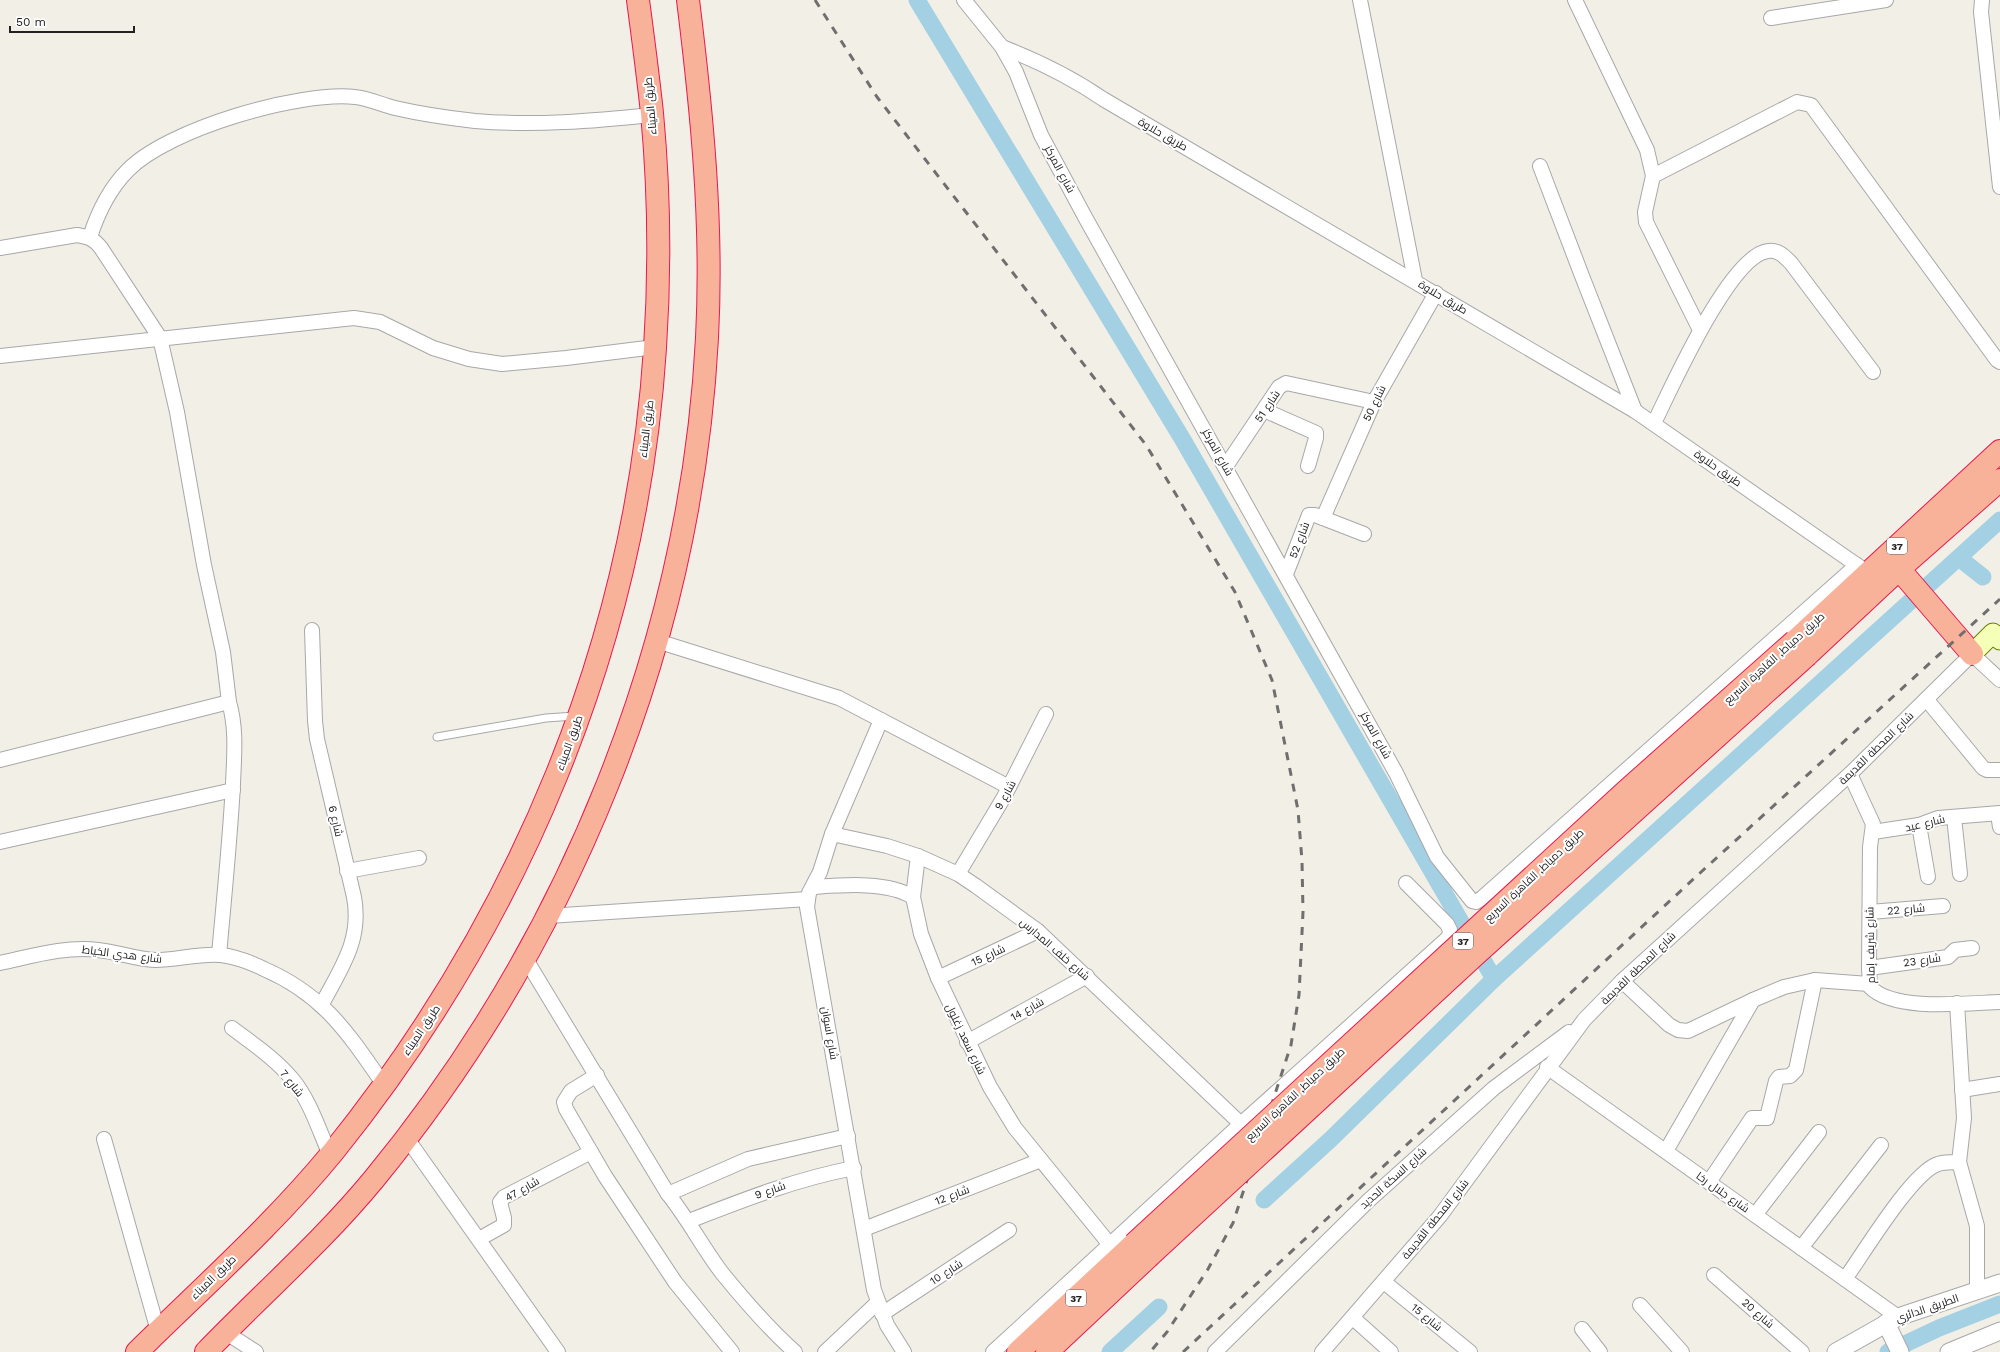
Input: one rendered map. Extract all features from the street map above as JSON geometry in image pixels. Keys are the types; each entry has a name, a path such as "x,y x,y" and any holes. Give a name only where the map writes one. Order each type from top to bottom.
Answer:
{"highway":[{"name":"طريق الميناء","path":"137,1352 270,1222 330,1155 384,1085 455,978 504,892 535,828 562,763 579,716 606,629 624,559 638,489 648,418 655,347 657,266 652,115 638,0"},
{"path":"206,1352 343,1216 406,1137 471,1048 525,958 548,916 590,826 613,770 657,641 673,581 688,506 702,399 707,338 709,259 707,180 701,101 688,0"},
{"name":"طريق دمياط, القاهرة السريع","path":"1801,648 1863,569 2000,451"},
{"name":"طريق دمياط, القاهرة السريع","path":"1018,1352 1141,1250 1474,956 1638,810 1801,648 1899,569 2000,480"},
{"path":"1899,569 1972,654"},
{"name":"طريق دمياط, القاهرة السريع","path":"1047,1352 1141,1250"}],"main road":[{"name":"شارع المحطة القديمة","path":"1972,654 1998,633"}],"street":[{"name":"شارع المركز","path":"964,0 1002,47 1018,78 1041,135 1085,217 1226,466 1396,773 1437,857 1469,899 1476,902 1863,569"},
{"path":"1360,0 1415,280"},
{"path":"1575,0 1647,150 1653,176 1645,212 1646,222 1700,330"},
{"path":"1771,18 1886,0"},
{"path":"1982,0 1981,12 2000,186"},
{"name":"طريق حلاوة","path":"1002,47 1029,57 1061,72 1110,103 1415,280 1635,411 1863,569"},
{"path":"90,237 98,212 111,189 128,169 149,153 206,125 278,104 304,99 356,97 395,108 435,116 475,121 515,123 596,121 652,115"},
{"path":"1653,176 1797,102 1811,105 1997,360 2000,362"},
{"path":"1540,166 1635,411"},
{"path":"0,248 78,235 90,237 102,248 160,338 178,412 204,565 223,652 234,730 233,790 219,955"},
{"path":"1654,423 1700,330 1733,280 1744,266 1758,254 1769,250 1781,253 1791,263 1873,372"},
{"name":"شارع 50","path":"1323,518 1374,402 1436,293"},
{"path":"0,356 354,318 380,322 433,348 462,357 502,364 655,347"},
{"name":"شارع 51","path":"1226,466 1279,387 1286,384 1374,402"},
{"path":"1264,410 1316,433 1308,466"},
{"name":"شارع 52","path":"1286,574 1308,517 1312,514 1364,534"},
{"name":"شارع 6","path":"312,630 317,739 356,910 355,936 351,949 322,1004"},
{"path":"657,641 839,698 1009,787"},
{"path":"1972,654 2000,680"},
{"name":"شارع المحطة القديمة","path":"1322,1352 1440,1216 1547,1067 1584,1020 1622,981 1850,774 1927,700 1972,654"},
{"path":"1927,700 1983,768 1987,770 2000,770"},
{"path":"0,760 229,702"},
{"name":"شارع 9","path":"958,874 1009,787 1046,714"},
{"name":"شارع اسوان","path":"881,720 832,834 811,893 808,916 854,1168 872,1278 880,1308 904,1352"},
{"name":"شارع شريف إمام","path":"1850,774 1872,818 1873,832 1870,847 1869,984 1873,990 1896,1000 1919,1004 2000,1002"},
{"path":"0,842 233,790"},
{"path":"1954,817 1960,874"},
{"name":"شارع عيد","path":"1873,832 1919,824 1938,818 1999,818"},
{"path":"1919,824 1928,877"},
{"name":"شارع خلف المدارس","path":"832,834 887,846 918,856 958,874 1038,931 1241,1124"},
{"name":"شارع سعد زغلول","path":"918,856 913,897 921,934 938,978 967,1042 1002,1108 1015,1128 1111,1246"},
{"path":"347,871 419,858"},
{"path":"994,1352 1111,1246 1241,1124 1448,937 1450,930 1447,924 1406,883"},
{"path":"548,916 811,893 855,885 870,886 908,894 913,897"},
{"name":"شارع 22","path":"1870,912 1943,906"},
{"name":"شارع 15","path":"938,978 1038,931"},
{"name":"شارع 23","path":"1869,968 1948,957 1955,950 1972,948"},
{"name":"شارع هدي الخياط","path":"0,963 46,953 82,949 100,950 135,958 154,960 219,955 248,961 282,976 322,1004 343,1027 384,1085"},
{"path":"525,958 597,1074 668,1194 689,1221 722,1272 781,1340 795,1352"},
{"name":"شارع 14","path":"967,1042 1087,976"},
{"path":"1622,981 1669,1025 1678,1030 1688,1031 1784,987 1815,980 1869,984"},
{"path":"1709,1182 1752,1118 1766,1118 1776,1081 1779,1077 1794,1074 1815,980"},
{"path":"1666,1151 1753,1000"},
{"path":"1957,1003 1964,1118 1959,1162 1977,1226 1977,1291"},
{"name":"شارع السكة الحديد","path":"1215,1352 1373,1196 1494,1088 1584,1020"},
{"name":"شارع 7","path":"232,1028 267,1055 293,1080 309,1107 330,1155"},
{"name":"شارع جلال رخا","path":"1547,1067 1845,1279 1892,1320"},
{"path":"597,1074 571,1091 564,1102 566,1109 591,1152 675,1282 732,1352"},
{"path":"1962,1090 2000,1084"},
{"path":"1756,1215 1818,1132"},
{"path":"668,1194 748,1159 848,1136"},
{"path":"406,1137 558,1352"},
{"path":"104,1139 158,1331"},
{"path":"1801,1248 1881,1144"},
{"name":"شارع 47","path":"479,1240 504,1225 500,1202 504,1197 591,1152"},
{"name":"شارع 12","path":"864,1229 1041,1160"},
{"path":"1845,1279 1909,1188 1922,1173 1937,1164 1959,1162"},
{"name":"شارع 9","path":"689,1221 799,1180 854,1168"},
{"name":"شارع 10","path":"825,1352 880,1308 1009,1230"},
{"name":"شارع 20","path":"1714,1275 1802,1352"},
{"name":"شارع 15","path":"1384,1282 1470,1352"},
{"name":"الطريق الدائري","path":"1836,1352 1892,1320 1916,1309 2000,1283"},
{"path":"1640,1305 1682,1352"},
{"path":"1353,1318 1391,1352"},
{"path":"1892,1320 1900,1352"},
{"path":"1582,1329 1600,1352"},
{"path":"225,1332 256,1352"},
{"path":"1949,1352 2000,1332"}],"lane":[{"path":"437,737 557,717 579,716"}],"waterway":[{"path":"917,0 1183,440 1494,979"},
{"path":"1264,1200 1331,1139 1494,979 2000,520"},
{"path":"1959,558 1983,577"},
{"path":"1888,1352 1939,1328 2000,1304"},
{"path":"1110,1352 1159,1307"}],"railway":[{"path":"815,0 877,97 1146,445 1235,592 1272,680 1298,810 1302,861 1303,912 1299,995 1291,1045 1233,1223 1208,1269 1167,1332 1150,1352"},
{"path":"1183,1352 1700,873 2000,599"}]}
